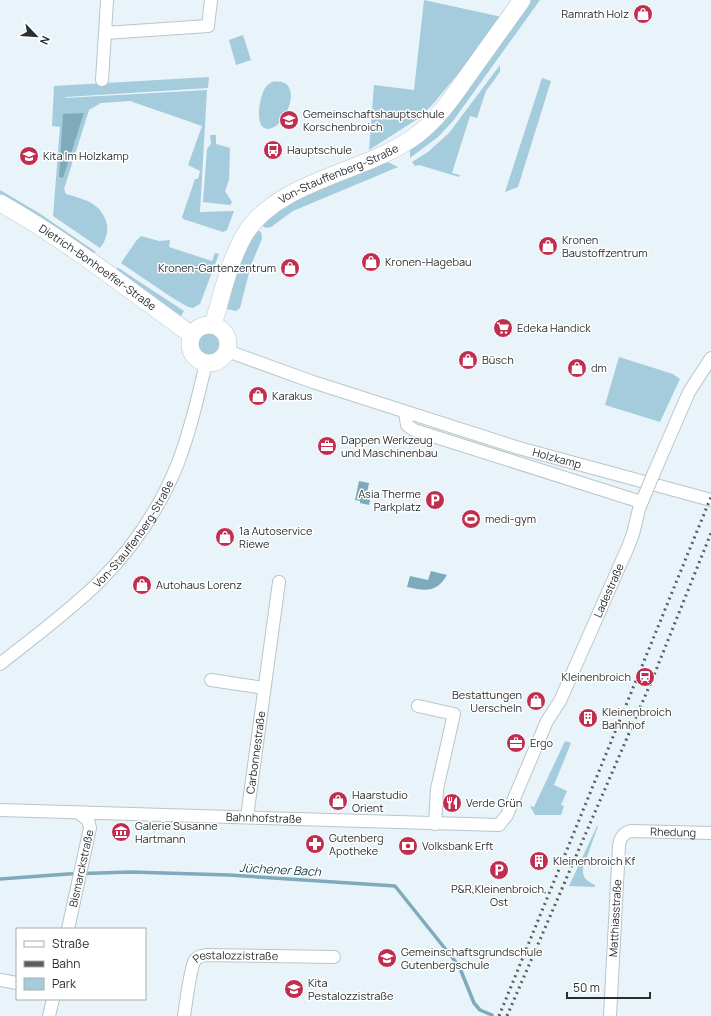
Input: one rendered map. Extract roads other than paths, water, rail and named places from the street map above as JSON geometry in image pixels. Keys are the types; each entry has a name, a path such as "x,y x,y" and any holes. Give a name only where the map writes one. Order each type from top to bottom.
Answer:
{"street":[{"path":"102,80 107,0"},
{"path":"105,33 208,26 211,0"},
{"name":"Von-Stauffenberg-Straße","path":"213,325 238,248 245,234 258,217 270,206 292,193 383,155 419,133 451,99 522,0"},
{"name":"Dietrich-Bonhoeffer-Straße","path":"0,203 38,226 100,268 192,334"},
{"path":"213,325 222,330 226,335 228,346 225,356 216,362 206,363 195,357 191,352 190,346 192,334 201,326 213,325"},
{"name":"Holzkamp","path":"227,351 405,412 538,454 711,500"},
{"name":"Ladestraße","path":"503,821 507,815 547,721 560,701 628,547 644,497 689,392 711,358"},
{"name":"Von-Stauffenberg-Straße","path":"0,664 98,583 143,529 161,500 178,462 190,424 206,363"},
{"name":"Holzkamp","path":"405,412 406,425 414,430 644,497"},
{"name":"Carbonnestraße","path":"247,817 279,582"},
{"path":"211,680 264,688"},
{"path":"418,706 454,714 437,789 435,824"},
{"name":"Bahnhofstraße","path":"0,810 435,824 496,825 503,821"},
{"name":"Bismarckstraße","path":"68,928 90,825 87,819 79,813"},
{"name":"Rhedung","path":"635,831 711,833"},
{"name":"Matthiasstraße","path":"610,1016 619,846 623,834 626,832 635,831"},
{"name":"Pestalozzistraße","path":"184,1016 192,968 195,960 199,956 334,958"},
{"path":"0,980 16,983"},
{"path":"49,1016 53,1000"}],"waterway":[{"name":"Jüchener Bach","path":"0,879 68,874 131,872 229,875 395,886 459,966 474,1003 480,1010 492,1015"}],"railway":[{"path":"499,1016 711,497"},
{"path":"507,1016 652,680 711,533"}],"place":[{"name":"Ramrath Holz","path":"643,14"},
{"name":"Gemeinschaftshauptschule Korschenbroich","path":"289,120"},
{"name":"Hauptschule","path":"273,150"},
{"name":"Kita Im Holzkamp","path":"29,156"},
{"name":"Kronen Baustoffzentrum","path":"548,246"},
{"name":"Kronen-Hagebau","path":"371,262"},
{"name":"Kronen-Gartenzentrum","path":"290,268"},
{"name":"Edeka Handick","path":"503,328"},
{"name":"Büsch","path":"468,360"},
{"name":"dm","path":"577,368"},
{"name":"Karakus","path":"258,396"},
{"name":"Dappen Werkzeug und Maschinenbau","path":"327,446"},
{"name":"Asia Therme Parkplatz","path":"435,500"},
{"name":"medi-gym","path":"471,519"},
{"name":"1a Autoservice Riewe","path":"225,537"},
{"name":"Autohaus Lorenz","path":"142,585"},
{"name":"Kleinenbroich","path":"645,677"},
{"name":"Bestattungen Uerscheln","path":"536,701"},
{"name":"Kleinenbroich Bahnhof","path":"588,718"},
{"name":"Ergo","path":"516,743"},
{"name":"Haarstudio Orient","path":"338,801"},
{"name":"Verde Grün","path":"452,803"},
{"name":"Galerie Susanne Hartmann","path":"121,832"},
{"name":"Gutenberg Apotheke","path":"315,844"},
{"name":"Volksbank Erft","path":"408,846"},
{"name":"Kleinenbroich Kf","path":"539,861"},
{"name":"P&R,Kleinenbroich, Ost","path":"499,870"},
{"name":"Gemeinschaftsgrundschule Gutenbergschule","path":"387,958"},
{"name":"Kita Pestalozzistraße","path":"294,989"}]}
